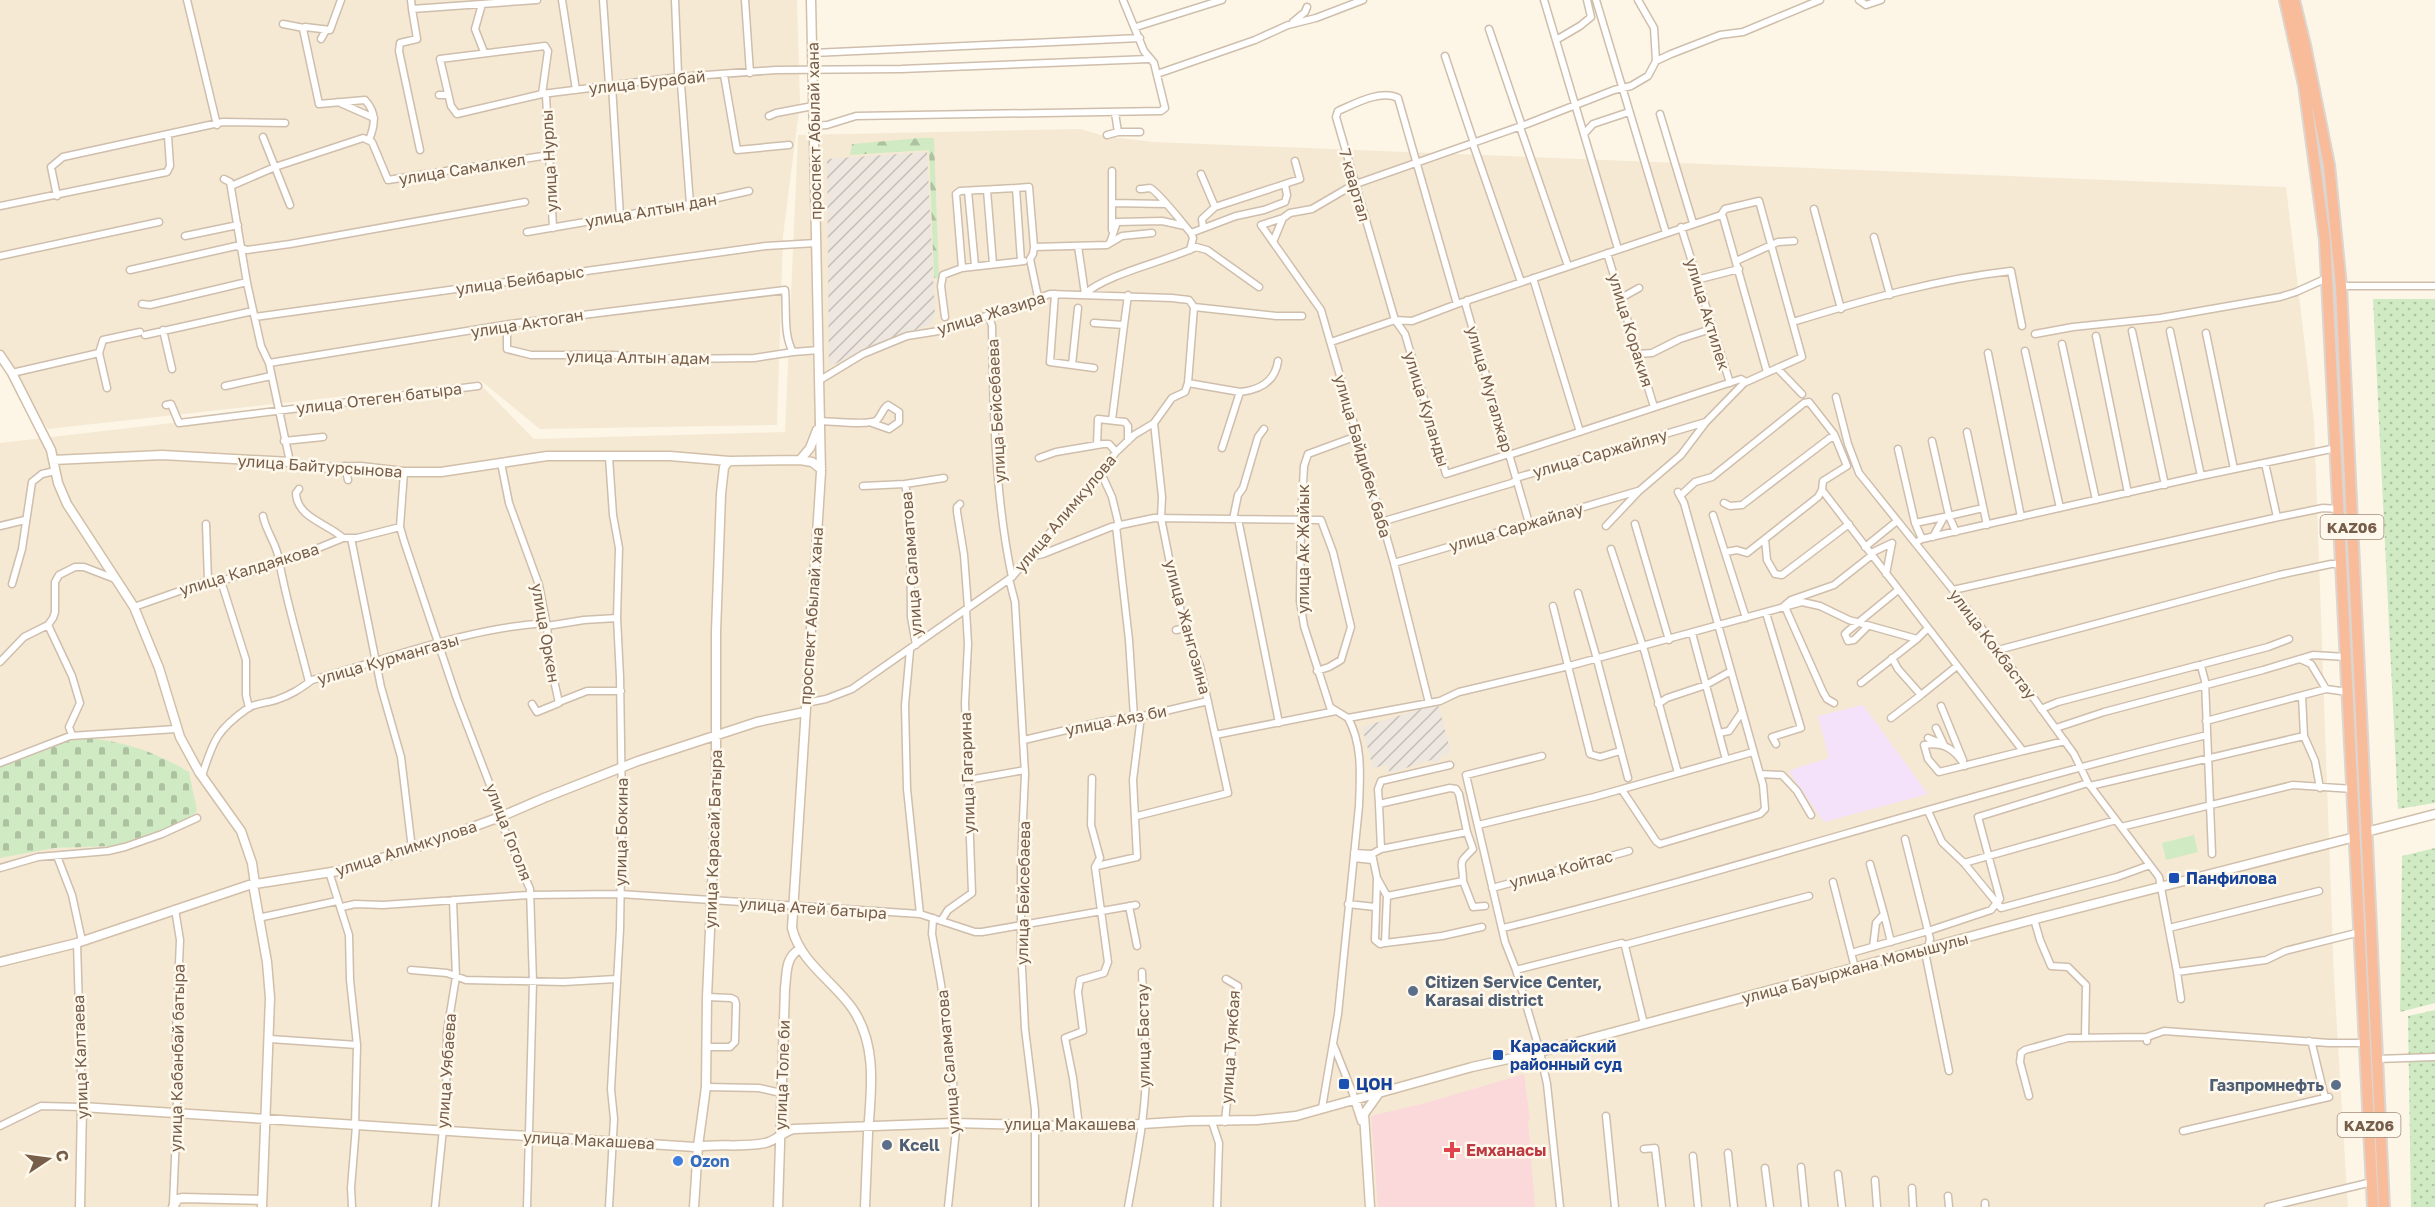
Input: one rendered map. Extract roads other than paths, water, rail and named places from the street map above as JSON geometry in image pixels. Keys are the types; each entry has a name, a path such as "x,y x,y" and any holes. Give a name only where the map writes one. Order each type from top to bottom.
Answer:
{"highway":[{"name":"KАZ06","path":"2284,0 2304,85 2319,188 2328,278 2366,1043 2384,1207"},
{"name":"KАZ06","path":"2294,0 2329,165 2341,286 2377,1059 2373,1207"}],"street":[{"path":"187,0 217,125"},
{"path":"283,24 304,28 331,29 340,0"},
{"path":"411,0 417,39 400,43 399,51 420,150"},
{"path":"412,9 537,0"},
{"path":"562,0 576,90"},
{"path":"603,0 620,216"},
{"path":"675,0 690,204"},
{"path":"745,0 750,73"},
{"name":"проспект Абылай хана","path":"811,0 821,469 792,928 800,949 849,1004 861,1024 867,1042 872,1075 865,1207"},
{"path":"813,126 827,125 856,116 1115,113 1164,110 1154,63 1149,59 1123,0"},
{"path":"1136,27 1222,0"},
{"path":"1157,74 1256,40 1288,25 1364,0"},
{"path":"1544,0 1618,249"},
{"path":"1587,0 1591,15 1588,21"},
{"path":"1596,0 1666,233"},
{"path":"1273,242 1283,218 1290,213 1312,209 1355,184 1521,126 1643,80 1652,71 1656,61 1654,28 1638,0"},
{"path":"1656,61 1720,35 1743,32 1820,0"},
{"path":"1859,0 1866,5 1881,0"},
{"path":"439,95 448,95 441,58 484,52 475,29 482,4"},
{"path":"1288,25 1306,10 1308,20"},
{"path":"1556,40 1588,21 1602,20"},
{"path":"231,186 274,167 363,138 369,140 374,118 365,100 319,104 304,28"},
{"path":"1489,29 1568,266"},
{"path":"321,39 326,30"},
{"path":"813,53 1140,38"},
{"name":"улица Нурлы","path":"484,52 545,46 548,51 544,94 553,228"},
{"path":"1445,56 1521,282"},
{"name":"улица Бурабай","path":"448,95 451,106 457,114 544,94 679,77 813,70 901,69 1149,59"},
{"path":"724,75 737,150 789,145"},
{"name":"7 квартал","path":"1395,320 1336,117 1338,111 1380,96 1390,94 1398,98 1417,163"},
{"path":"338,102 374,118"},
{"path":"769,116 776,112 813,106"},
{"path":"1584,134 1593,124 1629,112"},
{"path":"1115,113 1118,132"},
{"path":"1660,114 1693,223"},
{"path":"57,196 51,167 57,160 223,122 285,123"},
{"path":"1107,135 1118,132 1140,132"},
{"path":"0,206 167,172 170,166 168,136"},
{"path":"262,137 290,205"},
{"name":"улица Самалкел","path":"369,140 388,180 549,155"},
{"path":"1203,228 1202,219 1214,208 1300,179 1295,161"},
{"path":"1417,163 1457,304"},
{"path":"1110,244 1112,171"},
{"path":"1201,174 1214,208 1216,225"},
{"path":"224,178 231,186 247,282 290,462"},
{"path":"1191,233 1236,216 1264,210 1285,202 1287,195 1285,184"},
{"path":"962,268 956,194 968,191 1029,187 1034,247 1030,259 1038,297"},
{"path":"1016,188 1021,261"},
{"path":"1140,189 1156,191 1191,233 1193,238 1190,250"},
{"path":"987,190 993,264"},
{"path":"968,191 975,266"},
{"name":"улица Алтын дан","path":"526,232 749,192"},
{"path":"1331,342 1395,320 1413,321 1467,300 1720,215 1725,209 1759,201 1793,322 1977,274 2011,271 2022,326"},
{"path":"130,270 236,246 253,249 290,244 525,202"},
{"path":"1112,203 1167,206"},
{"path":"1164,222 1169,216 1167,206"},
{"path":"1814,209 1841,309"},
{"path":"1720,215 1724,217 1767,372"},
{"name":"улица Байдибек баба","path":"1283,218 1261,225 1307,288 1320,310 1394,563 1429,703"},
{"path":"0,256 159,222"},
{"path":"1112,233 1117,222 1164,222 1185,226"},
{"path":"185,236 238,225"},
{"name":"улица Актилек","path":"1681,227 1730,383 1743,378 1746,382"},
{"path":"1034,247 1110,244 1122,236 1152,233"},
{"path":"1874,237 1890,295"},
{"path":"1736,261 1782,241 1794,241"},
{"name":"улица Бейбарыс","path":"99,354 103,340 254,314 784,244 816,243"},
{"path":"1078,246 1085,294 1189,300 1194,307 1188,383 1240,392 1262,387 1274,375 1278,361"},
{"path":"1190,250 1196,247 1207,250 1259,287"},
{"name":"улица Жазира","path":"820,380 884,345 907,336 945,330 1038,297 1055,294 1085,294 1091,288 1190,250"},
{"name":"улица Коракия","path":"1607,253 1654,407"},
{"path":"945,317 941,285 943,275 962,268 1030,259"},
{"path":"1696,280 1739,269"},
{"path":"1533,278 1580,432"},
{"path":"2035,334 2073,327 2160,318 2280,297 2328,278"},
{"path":"142,304 150,305 247,282"},
{"path":"2341,286 2435,286"},
{"path":"1621,298 1639,288"},
{"name":"улица Актоган","path":"268,363 507,326 785,290 788,340 793,352"},
{"path":"1055,294 1050,362 1094,368"},
{"path":"1112,420 1128,295"},
{"name":"улица Мугалжар","path":"1467,300 1466,306 1529,523"},
{"path":"1194,307 1276,316 1302,316"},
{"path":"1072,365 1078,308"},
{"name":"улица Бейсебаева","path":"989,316 992,326 997,458 1010,578 1015,602 1024,740 1021,925 1025,1029 1036,1124 1035,1207"},
{"name":"улица Куланды","path":"1395,320 1405,334 1446,474 1509,455"},
{"name":"улица Саржайляу","path":"1381,522 1512,483 1516,478 1706,422 1746,382 1802,357 1793,322"},
{"path":"1094,323 1124,326"},
{"name":"улица Алтын адам","path":"507,326 507,350 531,356 614,355 693,359 754,358 793,352"},
{"path":"1638,354 1652,353 1680,339 1711,328"},
{"path":"163,330 172,369"},
{"path":"2132,331 2165,484"},
{"path":"2170,331 2201,476"},
{"path":"2206,333 2234,469"},
{"path":"2097,336 2128,493"},
{"path":"2062,344 2096,500"},
{"path":"793,352 819,350"},
{"path":"2025,351 2060,508"},
{"path":"1988,353 2021,517"},
{"path":"12,373 99,354 107,388"},
{"path":"0,355 12,373 46,439 55,471 71,510 134,607 159,668 176,729 185,750 242,831 252,863 270,998 262,1203 183,1198 178,1199 173,1207"},
{"path":"1778,368 1802,394"},
{"path":"225,386 271,376"},
{"name":"улица Алимкулова","path":"0,962 79,942 254,884 329,872 412,849 500,817 622,768 717,734 806,707 852,689 1010,578 1101,473 1116,452 1154,423 1172,398 1185,392 1188,383"},
{"path":"1509,455 1730,383"},
{"name":"улица Отеген батыра","path":"166,405 171,404 179,423 478,386"},
{"path":"1222,448 1240,392"},
{"name":"улица Кокбастау","path":"1836,397 1859,473 1953,590 2056,728 2089,784 2150,865 2162,886"},
{"path":"1622,790 1660,844 1764,812 1765,803 1760,774 1679,494 1695,482 1712,477 1806,402 1834,434 1847,466"},
{"path":"821,469 812,462 800,460 813,444 819,421 872,423 889,429 899,422 899,412 887,405 872,423"},
{"path":"1097,445 1098,418 1127,424 1128,441"},
{"path":"1606,526 1639,491 1680,455 1706,422"},
{"name":"улица Жангозина","path":"1137,816 1228,793 1200,666 1185,628 1161,518 1162,497 1154,423"},
{"path":"1264,429 1258,437 1243,488 1238,495 1236,519 1279,723"},
{"path":"1967,432 1987,525"},
{"path":"284,441 323,436"},
{"name":"улица Ак Жайык","path":"1335,711 1330,707 1317,671 1304,626 1300,601 1304,466 1308,454 1358,436"},
{"path":"1724,502 1730,506 1742,505 1830,438 1834,438"},
{"path":"1932,441 1947,516 1956,532"},
{"path":"1039,458 1056,452 1109,444 1116,452"},
{"path":"1915,543 1922,539 2165,484 2336,448"},
{"path":"1898,449 1915,524 1922,539"},
{"name":"улица Байтурсынова","path":"53,460 174,455 290,462 305,468 345,466 404,472 441,472 547,456 670,456 729,461 800,460"},
{"name":"улица Бокина","path":"609,457 611,498 619,548 617,618 622,768 620,894 611,1089 614,1111 609,1207"},
{"path":"717,460 723,471"},
{"path":"723,471 729,461"},
{"name":"улица Оркен","path":"501,463 509,503 534,568 547,624 550,662 559,702 537,712 531,704"},
{"path":"2265,463 2277,517"},
{"path":"1855,464 1847,466 1823,481 1822,490 2023,751"},
{"path":"345,466 348,480"},
{"path":"12,584 22,549 32,482 42,474 55,471"},
{"name":"улица Карасай Батыра","path":"694,1207 698,1146 706,1087 707,997 717,734 716,632 723,471"},
{"name":"улица Гоголя","path":"404,472 400,527 437,644 500,817 528,880 531,895 533,982 528,1207"},
{"path":"1097,866 1136,859 1138,852 1133,780 1138,717 1117,526 1112,496 1101,473"},
{"path":"863,486 905,484 944,478"},
{"name":"улица Саламатова","path":"905,484 910,510 913,647 905,705 907,789 920,914"},
{"path":"299,489 296,498 304,513 343,538"},
{"path":"1726,552 1737,550 1747,553 1818,497 1822,490"},
{"name":"улица Саржайлау","path":"1394,563 1639,491"},
{"name":"улица Гагарина","path":"941,921 948,910 972,893 965,703 967,609 964,555 957,512 960,504"},
{"path":"1915,524 1983,508"},
{"path":"1953,590 2277,517 2324,508 2339,509"},
{"path":"1713,515 1746,618"},
{"path":"263,516 265,528 279,558 309,682"},
{"path":"1933,537 1947,516"},
{"path":"1030,557 1043,554 1088,534 1161,518 1301,522 1321,520 1324,524 1351,627 1341,660 1329,668 1317,671"},
{"path":"0,526 25,520"},
{"path":"1865,547 1897,521"},
{"path":"206,524 208,580"},
{"path":"1635,524 1669,640"},
{"path":"1765,539 1769,565 1775,574 1782,574 1849,524"},
{"name":"улица Калдаякова","path":"134,607 208,580 221,581 279,564 343,538 400,527"},
{"path":"351,538 376,662 401,757 412,849"},
{"path":"1783,608 1791,600 1834,585 1871,554 1892,543 1886,574"},
{"path":"1611,549 1678,773"},
{"path":"1998,650 2279,575 2331,564 2342,564"},
{"path":"0,662 24,637 48,625 55,612 55,582 59,575 75,567 84,567 115,579"},
{"path":"221,581 246,660 246,695 249,708"},
{"path":"1869,626 1854,640 1848,640 1845,634 1898,590"},
{"path":"1578,593 1628,778"},
{"path":"1348,718 1447,699 1452,694 1470,689 1569,666 1802,603 1820,606 1859,623 1917,639"},
{"path":"1553,606 1590,754 1600,757 1620,751"},
{"path":"1783,608 1823,692 1827,699 1834,703"},
{"path":"1766,613 1801,728 1772,737 1776,744"},
{"name":"улица Курмангазы","path":"202,776 220,732 228,722 249,708 298,692 309,682 437,644 515,625 617,618"},
{"path":"48,625 72,676 80,703 69,727 72,735"},
{"path":"1176,630 1185,628"},
{"path":"1861,683 1928,629"},
{"path":"1692,633 1725,756"},
{"path":"2041,709 2058,702 2268,647 2289,639"},
{"path":"2056,728 2104,712 2313,655 2347,657"},
{"path":"1892,658 1898,669 1921,695"},
{"path":"2299,659 2311,663 2326,689"},
{"path":"2203,664 2201,666 2205,685 2212,854"},
{"path":"1891,718 1957,666"},
{"path":"1658,704 1667,698 1706,685 1731,671"},
{"path":"2206,721 2326,689 2348,692"},
{"path":"559,702 588,691 621,691"},
{"path":"2302,696 2304,736 2315,761 2320,789"},
{"name":"улица Аяз би","path":"1024,740 1208,701"},
{"path":"1941,706 1965,766"},
{"path":"1215,735 1335,711 1348,718 1355,730 1360,771 1354,855 1333,1046 1322,1108"},
{"path":"1719,733 1729,731 1742,712"},
{"path":"1936,728 1944,745"},
{"path":"0,763 72,735 176,729"},
{"path":"1503,928 1598,904 2079,768 2207,735"},
{"path":"1851,953 1928,931 1991,910 1997,905 2000,899 1999,891 1978,817 2089,784 2304,736"},
{"path":"1928,738 1952,749 1965,766"},
{"path":"1944,745 1924,745 1928,759 1939,772 2065,741"},
{"path":"1478,825 1622,790 1753,752"},
{"path":"1542,756 1466,775 1505,942 1516,970 1540,1052 1552,1121 1560,1207"},
{"path":"1381,849 1378,789 1381,781 1450,765"},
{"path":"968,780 1025,770"},
{"path":"1760,774 1782,775 1797,791 1811,815"},
{"path":"1078,1126 1073,1078 1065,1038 1083,1031 1078,992 1080,980 1104,973 1107,969 1108,952 1095,867 1100,858 1091,825 1092,778"},
{"path":"2121,827 2293,785 2320,789 2353,789"},
{"path":"1379,804 1456,789 1473,849 1460,863 1463,881 1473,908 1485,906"},
{"path":"1928,811 1942,842 1964,863 2001,908 2150,865"},
{"path":"2366,832 2435,814"},
{"path":"0,867 38,857 108,851 125,847 197,818"},
{"path":"1964,863 2116,820"},
{"path":"1354,855 1372,857 1381,849 1467,832"},
{"name":"улица Бауыржана Момышулы","path":"1322,1108 1855,968 1929,943 1938,945 2355,837"},
{"path":"1905,839 1928,931 1928,966 1949,1071"},
{"name":"улица Койтас","path":"1492,888 1629,851"},
{"name":"улица Калтаева","path":"57,856 72,895 79,942 82,1107 80,1207"},
{"path":"1372,857 1377,878 1387,896 1385,943"},
{"path":"1870,864 1891,942"},
{"path":"329,872 349,934 350,980 357,1045 352,1207"},
{"path":"1377,878 1375,940 1380,944 1442,936 1482,927"},
{"path":"1387,896 1463,881"},
{"path":"1833,882 1855,968"},
{"path":"2162,886 2181,999"},
{"path":"2169,928 2319,891"},
{"name":"улица Атей батыра","path":"342,907 355,904 383,905 531,895 620,894 712,902 920,914 975,932 1132,906 1137,946"},
{"path":"1516,970 1622,943 1624,945 1809,896"},
{"path":"258,918 337,900"},
{"name":"улица Уябаева","path":"435,1207 446,1100 447,1032 456,977 453,900"},
{"path":"1348,904 1375,907"},
{"name":"улица Кабанбай батыра","path":"173,1207 180,940 176,909"},
{"path":"1873,947 1876,923 1884,914"},
{"name":"улица Саламатова","path":"933,918 932,934 941,984 955,1123 948,1207"},
{"path":"2034,919 2051,966 2068,967 2086,985 2085,1038"},
{"path":"2177,972 2266,960 2285,951 2360,932"},
{"path":"1624,945 1644,1024"},
{"name":"улица Толе би","path":"778,1207 788,969 792,953 800,949"},
{"path":"411,970 447,973 466,980 533,982 616,979"},
{"name":"улица Бастау","path":"1128,1207 1143,1124 1146,1045 1142,972"},
{"name":"улица Туякбая","path":"1225,1122 1238,986 1226,979"},
{"path":"707,997 731,998 736,1004 735,1042 730,1047 707,1047"},
{"path":"2029,1096 2020,1062 2021,1053 2068,1038 2147,1039 2164,1031 2366,1043"},
{"path":"270,1039 357,1045"},
{"path":"2183,1131 2327,1098 2312,1044 2309,1041"},
{"path":"1333,1046 1363,1125 1370,1207"},
{"path":"2377,1059 2435,1057"},
{"path":"706,1087 759,1088 781,1094"},
{"path":"1363,1125 1366,1109 1379,1093"},
{"name":"улица Макашева","path":"0,1126 41,1106 82,1107 698,1146 769,1143 794,1129 955,1123 1078,1126 1190,1121 1225,1122 1283,1118 1322,1108"},
{"path":"1605,1116 1615,1207"},
{"path":"1212,1122 1219,1143 1217,1207"},
{"path":"1644,1149 1655,1148 1662,1207"},
{"path":"1728,1153 1734,1207"},
{"path":"1693,1156 1698,1207"},
{"path":"1801,1167 1805,1207"},
{"path":"1765,1168 1770,1207"},
{"path":"1838,1174 1842,1207"},
{"path":"1875,1180 1877,1207"},
{"path":"2268,1207 2372,1182"},
{"path":"1912,1188 1913,1207"},
{"path":"1948,1196 1949,1207"}],"place":[{"name":"Панфилова","path":"2174,878"},
{"name":"Citizen Service Center, Karasai district","path":"1413,991"},
{"name":"Карасайский районный суд","path":"1498,1055"},
{"name":"ЦОН","path":"1344,1084"},
{"name":"Газпромнефть","path":"2336,1085"},
{"name":"Kcell","path":"887,1145"},
{"name":"Емханасы","path":"1452,1150"},
{"name":"Ozon","path":"678,1161"}]}
